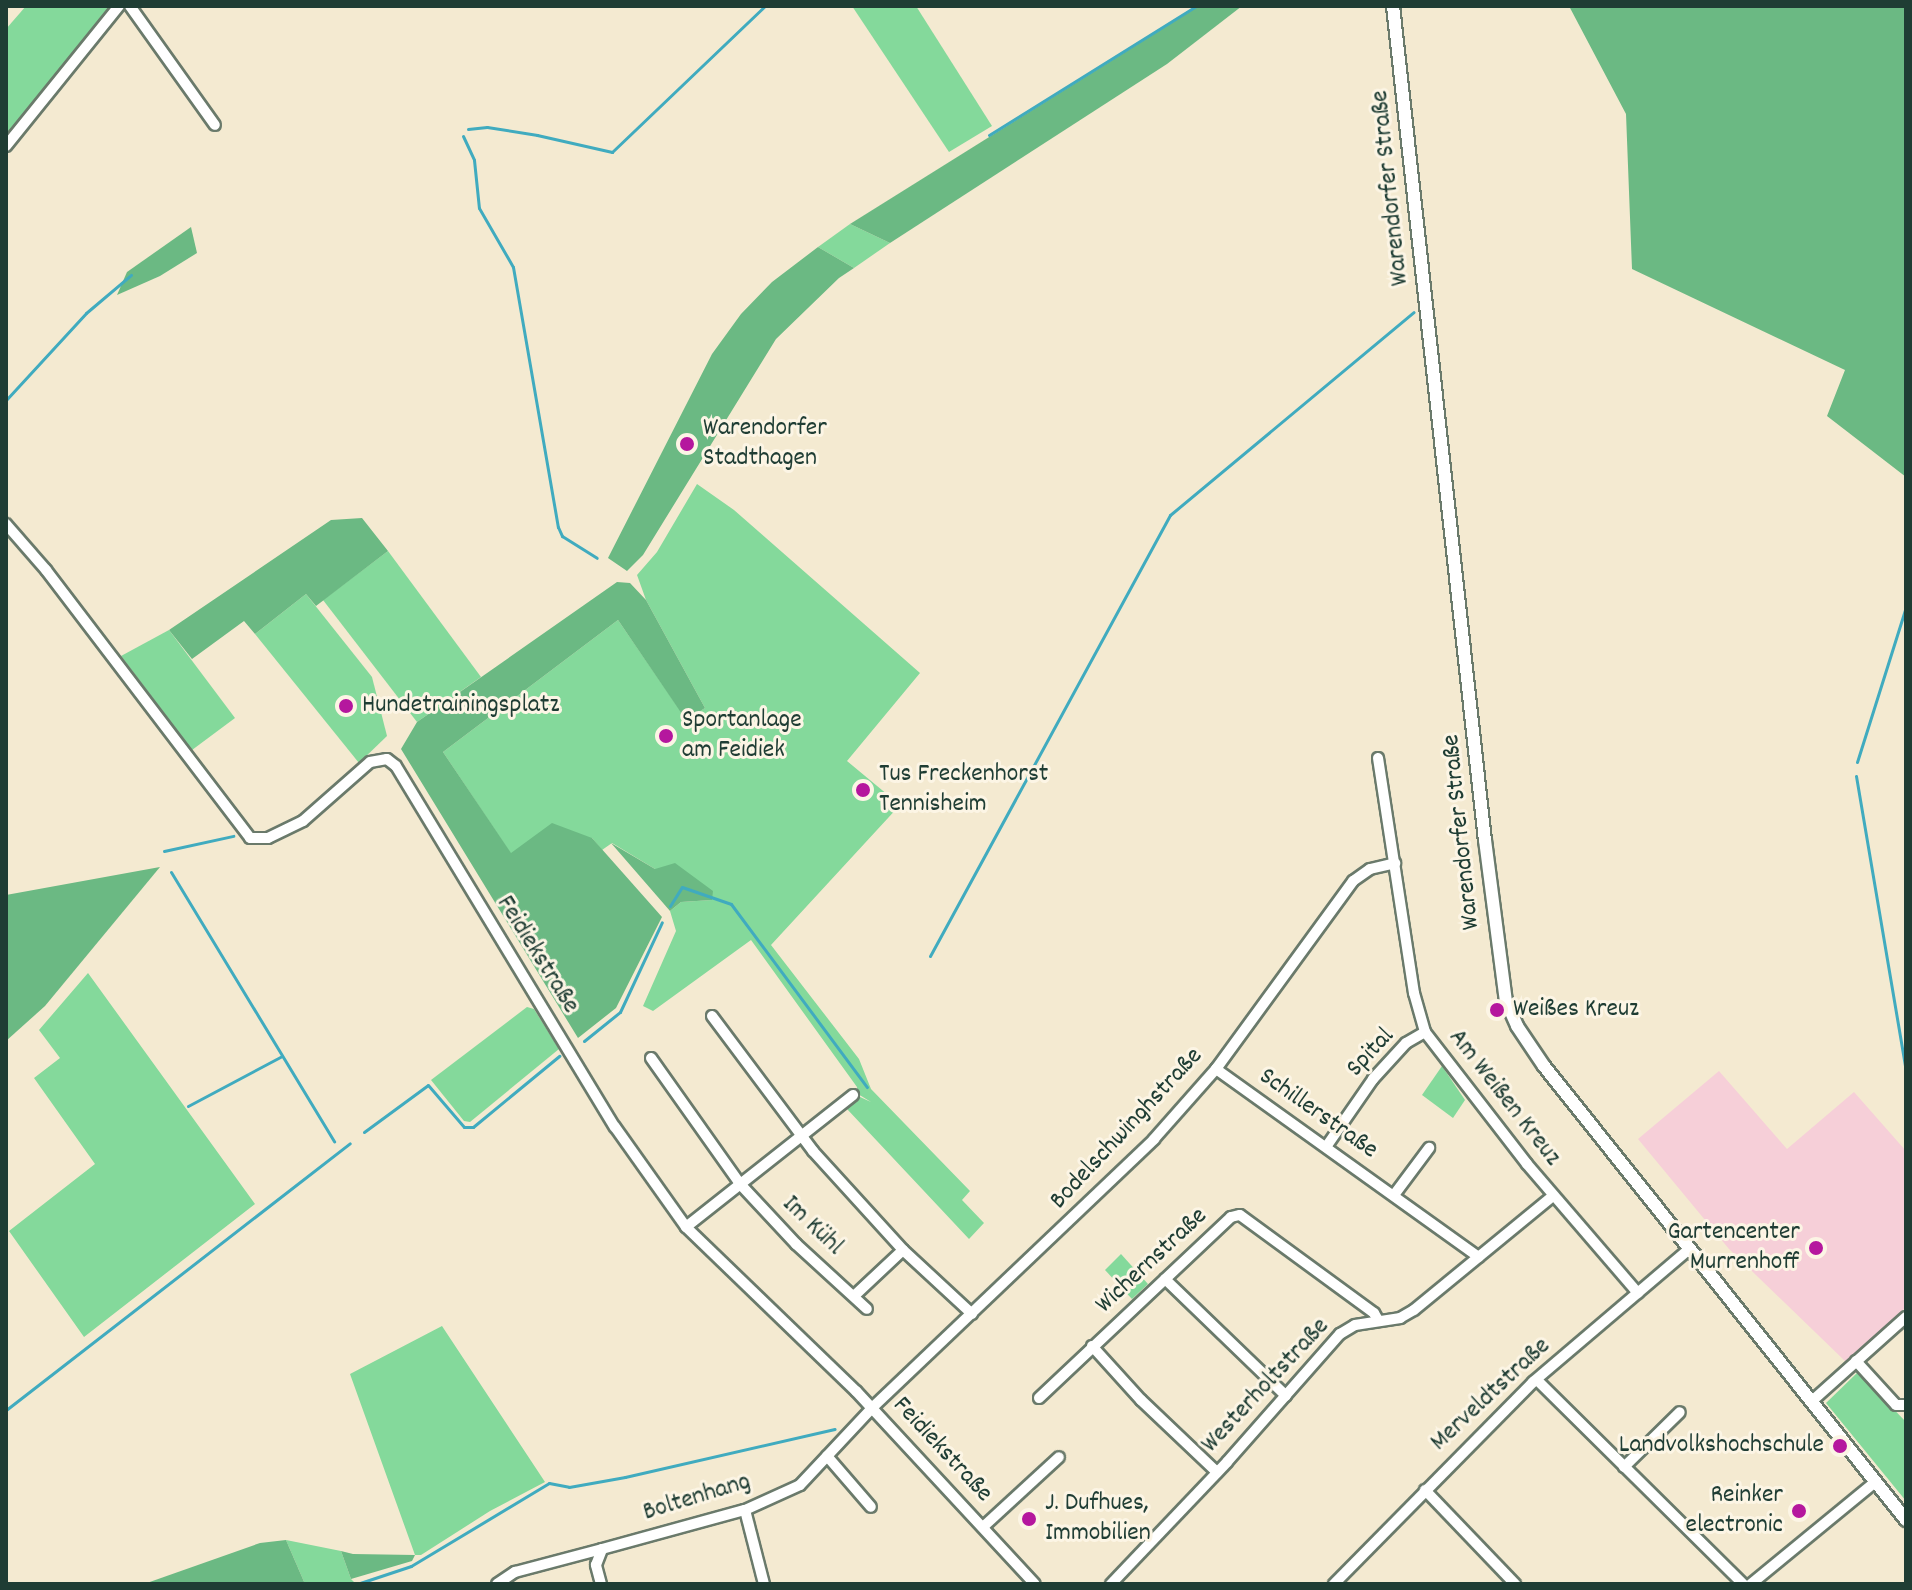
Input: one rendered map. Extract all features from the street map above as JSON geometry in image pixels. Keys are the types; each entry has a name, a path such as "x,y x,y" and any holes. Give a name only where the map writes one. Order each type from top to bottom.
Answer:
{"main road":[{"name":"Warendorfer Straße","path":"1393,6 1490,885 1506,1001 1531,1050 1906,1520"}],"street":[{"path":"6,146 119,6"},
{"path":"130,6 215,125"},
{"name":"Feidiekstraße","path":"6,524 46,570 250,838 268,838 293,827 370,762 387,759 396,766 615,1127 686,1227 872,1408 1035,1584"},
{"name":"Am Weißen Kreuz","path":"1378,758 1414,993 1425,1032 1470,1095 1638,1293"},
{"name":"Bodelschwinghstraße","path":"872,1408 1154,1139 1216,1069 1353,881 1370,869 1395,863"},
{"name":"Im Kühl","path":"712,1016 803,1136 903,1250 929,1275 940,1280 972,1314"},
{"name":"Spital","path":"1326,1147 1373,1079 1406,1043 1425,1032"},
{"name":"Im Kühl","path":"651,1058 741,1185 796,1244 867,1309"},
{"name":"Schillerstraße","path":"1216,1069 1479,1257"},
{"name":"Im Kühl","path":"686,1227 853,1095"},
{"path":"1394,1195 1429,1148"},
{"name":"Westerholtstraße","path":"1111,1584 1217,1472 1340,1334 1355,1325 1400,1318 1414,1310 1553,1196"},
{"name":"Wichernstraße","path":"1039,1398 1231,1217 1240,1215 1374,1313 1378,1320"},
{"name":"Merveldtstraße","path":"1334,1584 1537,1380 1689,1249"},
{"path":"854,1296 903,1250"},
{"path":"1165,1279 1286,1396"},
{"path":"1812,1401 1906,1317"},
{"path":"1092,1346 1141,1400 1217,1472"},
{"path":"1856,1361 1896,1405 1906,1405"},
{"path":"1537,1380 1743,1584"},
{"name":"Boltenhang","path":"497,1584 515,1572 745,1510 800,1485 872,1408"},
{"path":"1624,1467 1680,1412"},
{"path":"827,1456 871,1507"},
{"path":"983,1527 1059,1457"},
{"path":"1751,1584 1875,1482"},
{"path":"1425,1490 1515,1584"},
{"path":"745,1510 764,1584"},
{"path":"601,1584 596,1565 602,1549"}],"shaded area":[{"path":"1719,1071 1787,1149 1854,1092 1906,1151 1906,1307 1846,1362 1729,1249 1638,1139"}],"green space":[{"path":"26,6 113,6 6,138 6,29"},
{"path":"852,6 916,6 992,126 949,152"},
{"path":"1199,6 1242,6 1167,64 890,243 850,224"},
{"path":"1569,6 1903,6 1906,13 1906,477 1827,416 1845,370 1632,269 1626,114"},
{"path":"850,224 890,243 854,268 818,247"},
{"path":"191,227 197,253 160,276 117,295 127,272"},
{"path":"818,247 854,268 839,278 776,339 643,555 627,571 608,558 712,354 741,314 772,282"},
{"name":"Sportanlage am Feidiek","path":"697,484 734,510 920,673 847,761 900,805 771,945 859,1059 871,1089 970,1191 962,1200 984,1223 969,1239 847,1109 860,1097 871,1102 858,1094 857,1087 751,940 653,1011 643,1006 676,931 670,911 681,902 712,900 712,891 655,869 612,843 602,850 592,838 511,854 443,752 618,620 686,719 705,708 646,600 637,575 657,552"},
{"path":"362,518 388,551 316,606 306,594 255,634 244,621 192,659 169,630 331,520"},
{"path":"388,551 481,677 417,722 323,600"},
{"path":"617,582 630,583 646,600 705,708 686,720 618,620 443,752 511,853 552,823 592,838 662,917 616,1008 578,1038 401,749 417,722"},
{"name":"Hundetrainingsplatz","path":"306,594 372,677 387,736 359,763 255,634"},
{"path":"169,630 235,718 192,750 121,656"},
{"path":"611,843 655,869 675,863 713,891 712,900 681,902 670,911"},
{"path":"160,867 45,1006 6,1041 6,895"},
{"path":"88,973 255,1204 84,1337 9,1231 95,1164 34,1078 60,1058 39,1030"},
{"path":"527,1007 534,1009 559,1049 470,1122 464,1121 431,1080"},
{"path":"1442,1066 1465,1100 1453,1118 1422,1095"},
{"path":"1121,1254 1148,1284 1132,1299 1105,1270"},
{"path":"442,1326 545,1482 490,1511 421,1555 415,1555 350,1374"},
{"path":"1858,1372 1906,1422 1906,1501 1826,1403"},
{"path":"286,1540 341,1551 351,1579 356,1584 305,1584"},
{"path":"286,1540 305,1584 144,1584 260,1543"},
{"path":"341,1551 415,1555 412,1561 351,1579"}],"waterway":[{"path":"468,129 487,127 612,152 765,6"},
{"path":"989,135 1196,6"},
{"path":"463,136 474,160 479,208 513,267 558,527 562,536 597,558"},
{"path":"6,400 86,313 131,275"},
{"path":"930,956 1170,515 1414,312"},
{"path":"1857,762 1906,607"},
{"path":"1856,776 1906,1073"},
{"path":"164,851 233,836"},
{"path":"171,872 334,1141"},
{"path":"670,906 682,887 731,904 867,1087"},
{"path":"584,1041 620,1012 662,922"},
{"path":"188,1106 282,1056"},
{"path":"364,1132 428,1085 464,1127 473,1127 559,1056"},
{"path":"6,1410 350,1143"},
{"path":"357,1584 411,1566 549,1483 569,1487 625,1477 835,1429"}],"place":[{"name":"Warendorfer Stadthagen","path":"687,444"},
{"name":"Hundetrainingsplatz","path":"346,706"},
{"name":"Sportanlage am Feidiek","path":"666,736"},
{"name":"Tus Freckenhorst Tennisheim","path":"863,790"},
{"name":"Weißes Kreuz","path":"1497,1010"},
{"name":"Gartencenter Murrenhoff","path":"1816,1248"},
{"name":"Landvolkshochschule","path":"1840,1446"},
{"name":"Reinker electronic","path":"1799,1511"},
{"name":"J. Dufhues, Immobilien","path":"1029,1519"}]}
